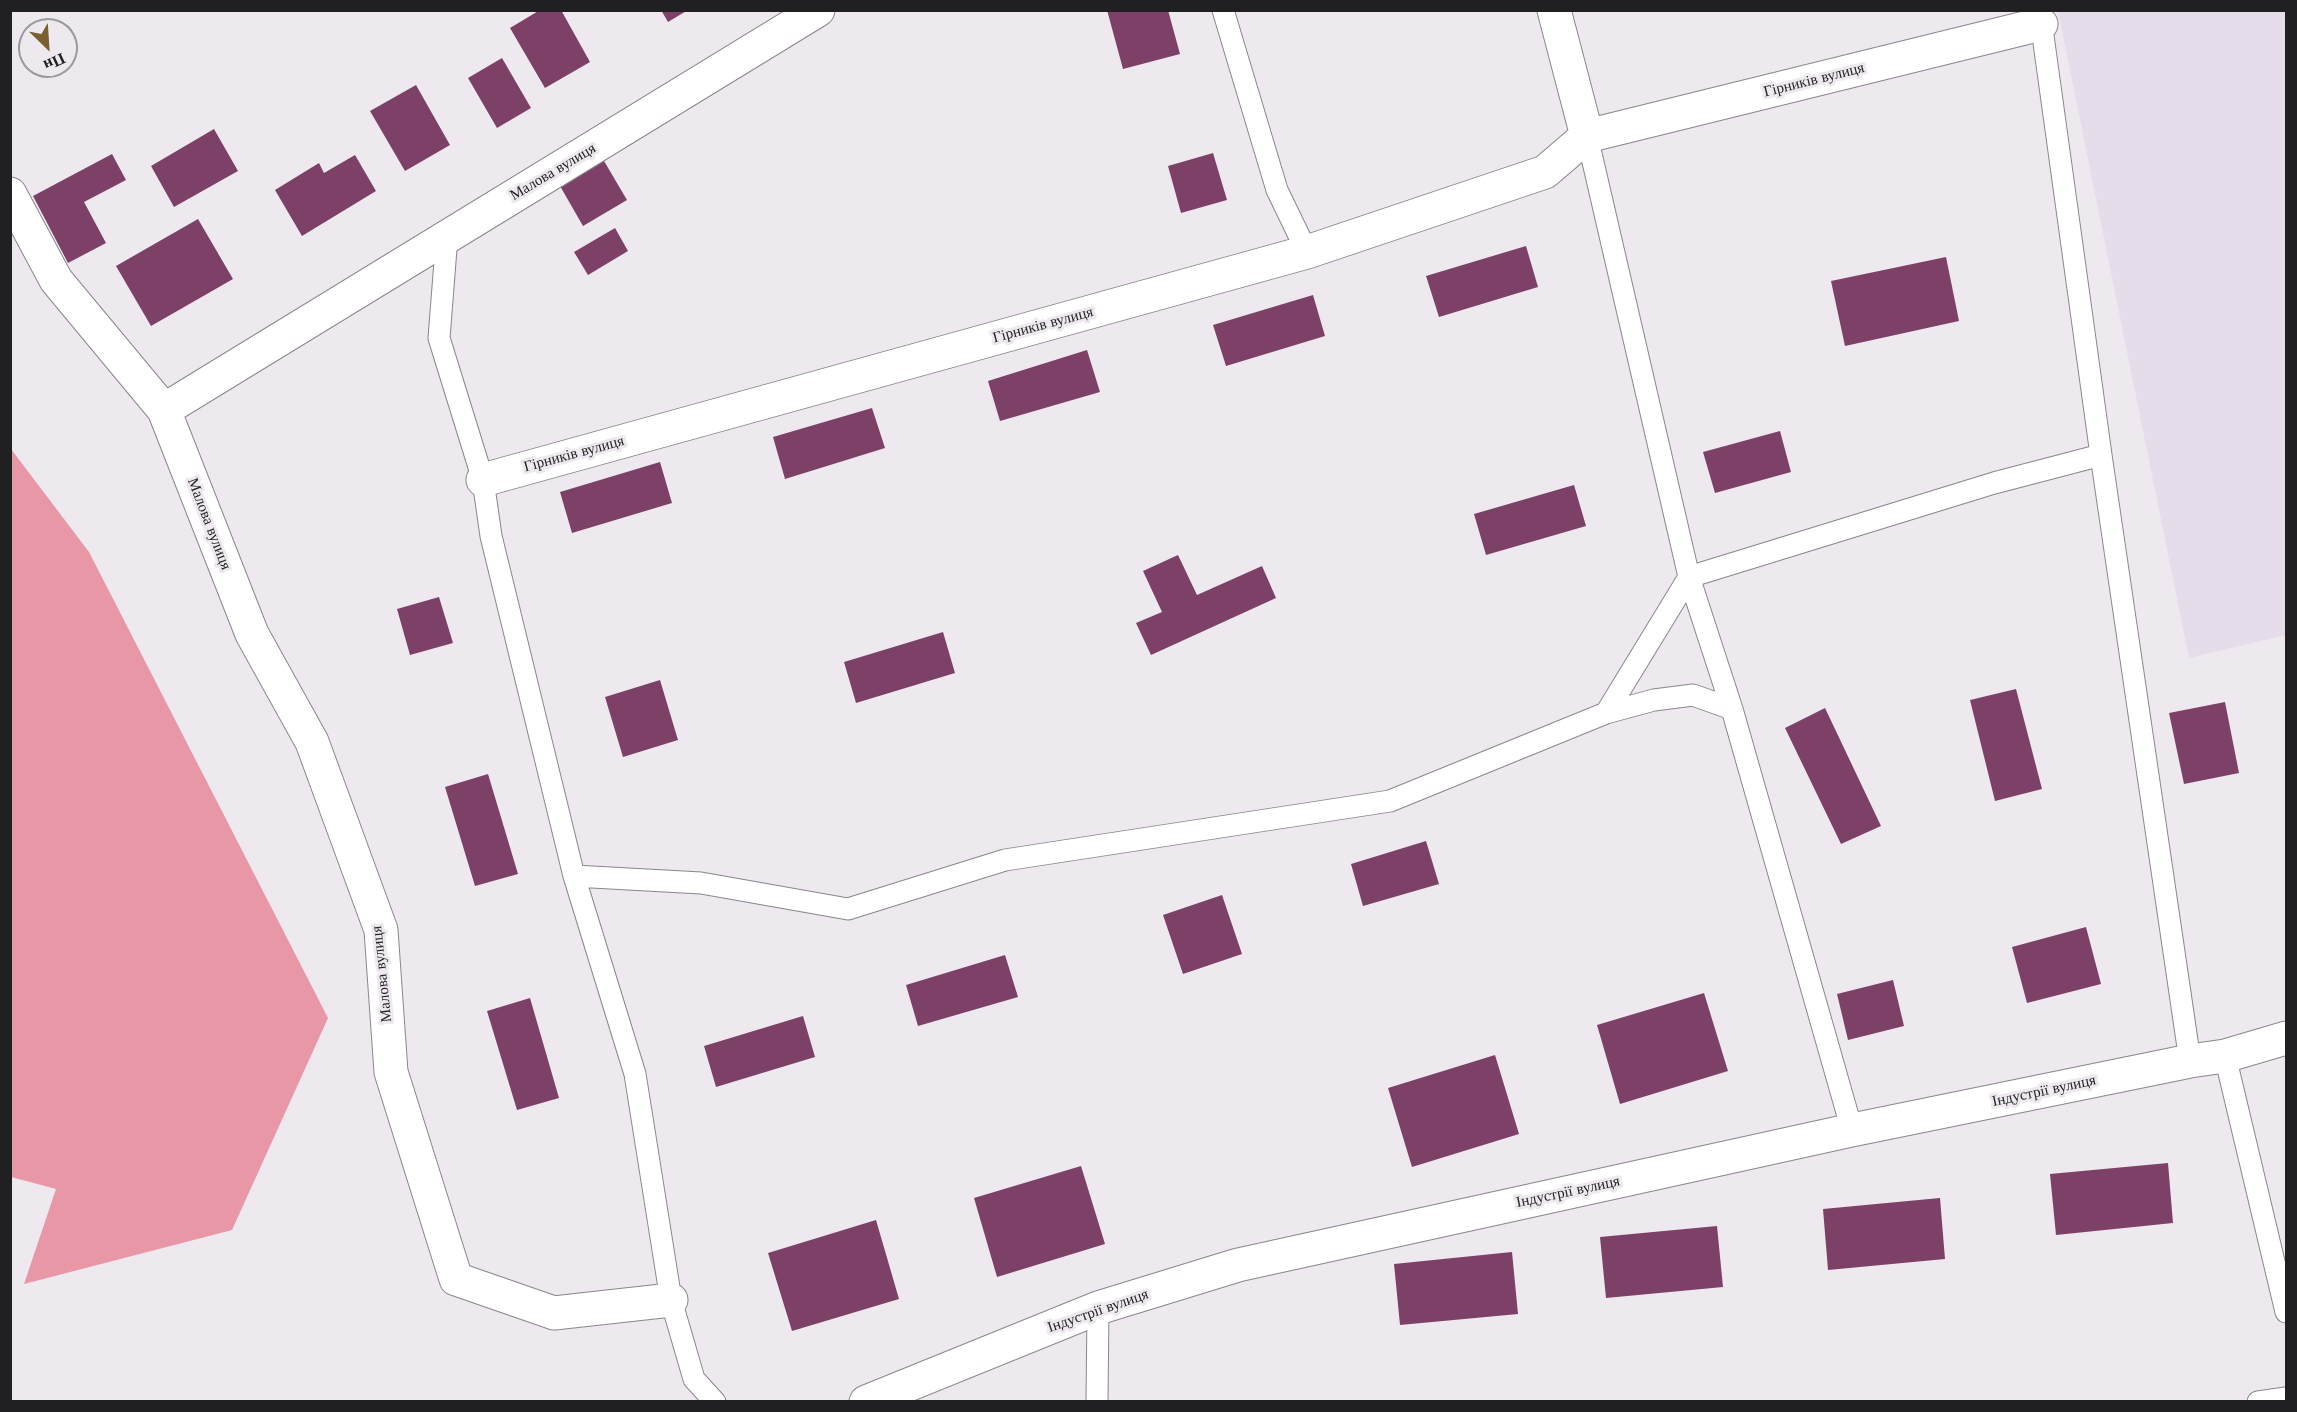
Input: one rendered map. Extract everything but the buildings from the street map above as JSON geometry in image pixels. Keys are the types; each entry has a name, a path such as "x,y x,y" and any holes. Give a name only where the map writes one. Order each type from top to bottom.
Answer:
{"street":[{"name":"Малова вулиця","path":"164,410 818,10"},
{"path":"1554,10 1587,136"},
{"name":"Гірників вулиця","path":"483,480 1306,252 1545,172 1587,136 2040,17"},
{"name":"Малова вулиця","path":"10,194 56,280 164,410 252,634 312,742 381,930 391,1072 456,1279 554,1313 671,1300"},
{"name":"Індустрії вулиця","path":"866,1401 1098,1308 1238,1265 1852,1130 2190,1061 2225,1056 2286,1038"}],"lane":[{"path":"1223,10 1277,190 1306,252"},
{"path":"2040,17 2101,455 2190,1061"},
{"path":"1587,136 1689,577 1732,709 1852,1130"},
{"path":"447,236 440,338 483,480 491,536 574,876 635,1074 671,1300 694,1379 716,1401"},
{"path":"1606,713 1689,577 1994,483 2101,455"},
{"path":"574,876 701,883 848,909 1005,860 1390,801 1606,713 1654,700 1693,695 1732,709"},
{"path":"2225,1056 2286,1312"},
{"path":"1097,1401 1098,1308"},
{"path":"2258,1401 2286,1398"}],"shaded area":[{"path":"2058,11 2286,11 2286,635 2189,658"},
{"path":"11,449 89,552 328,1018 232,1230 24,1284 56,1189 11,1177"}]}
